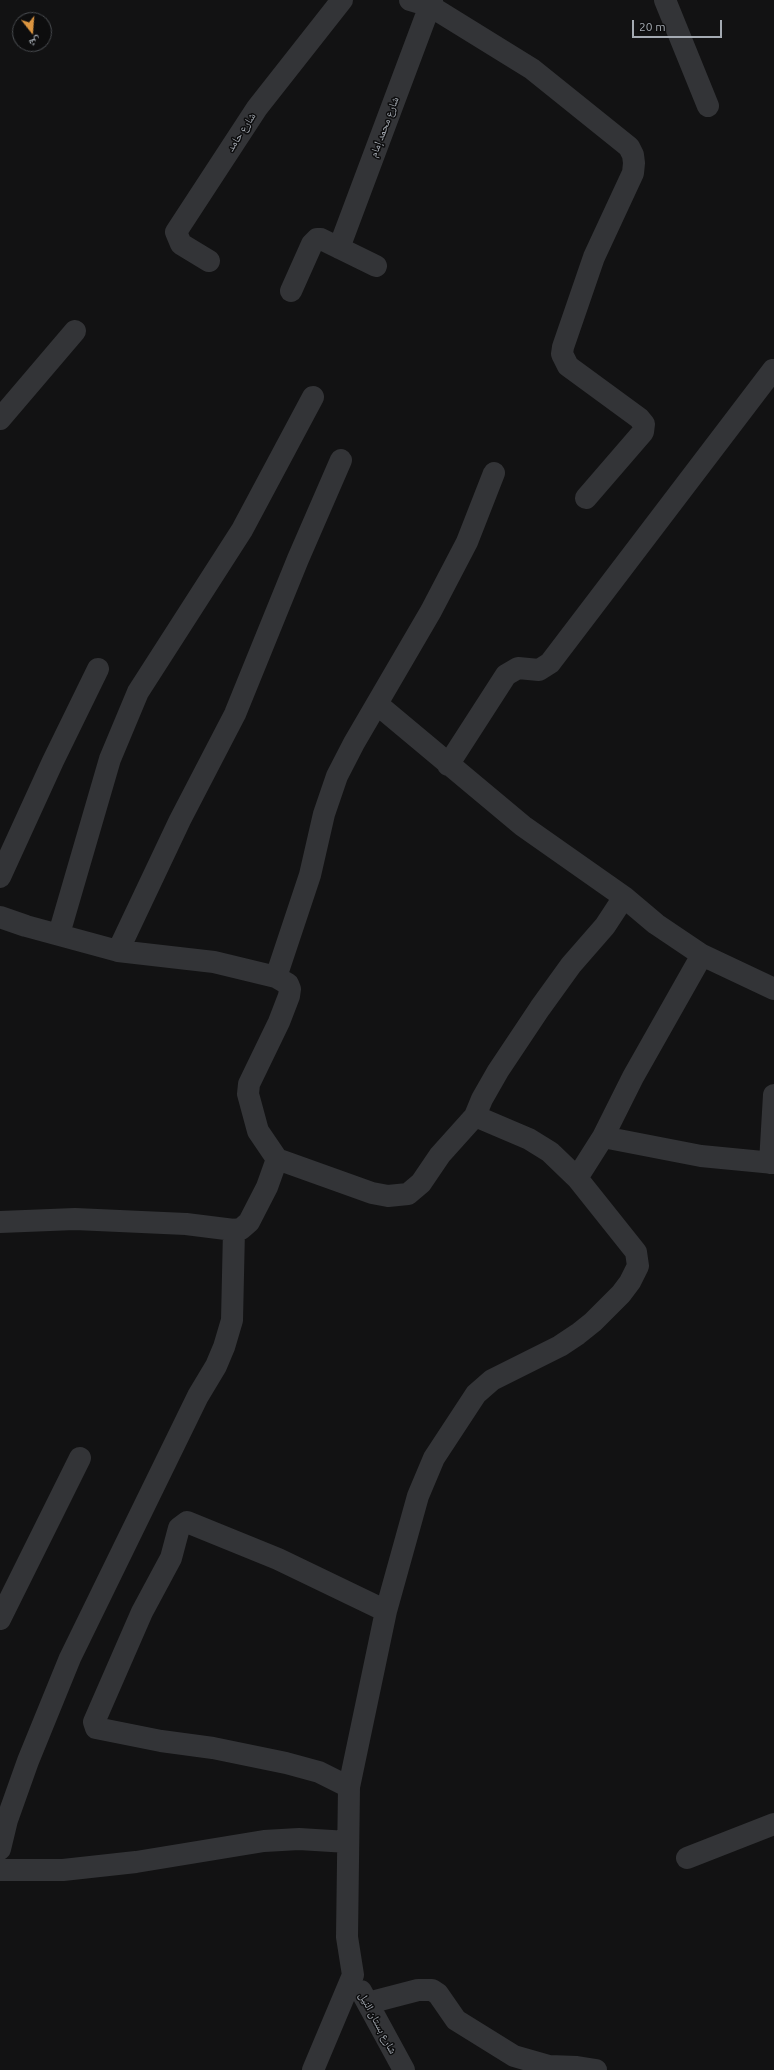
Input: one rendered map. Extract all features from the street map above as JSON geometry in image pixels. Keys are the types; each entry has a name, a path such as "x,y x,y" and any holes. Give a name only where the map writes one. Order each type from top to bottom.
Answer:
{"street":[{"name":"شارع حامد","path":"209,261 181,244 176,232 257,108 342,0"},
{"path":"664,0 708,106"},
{"path":"424,2 532,68 629,147 633,155 633,173 594,257 563,346 562,354 568,366 639,418 644,424 643,432 586,498"},
{"name":"شارع محمد إمام","path":"338,248 424,2"},
{"path":"291,290 314,241 321,239 376,266"},
{"path":"0,419 75,331"},
{"path":"448,765 506,675 518,668 539,670 550,663 773,370"},
{"path":"59,934 110,760 138,692 242,530 313,397"},
{"path":"118,951 180,820 235,714 298,559 341,460"},
{"path":"276,977 310,875 324,814 338,776 354,743 432,611 467,542 494,473"},
{"path":"0,877 53,761 98,669"},
{"path":"377,704 448,765 523,826 624,898 656,924 702,955 774,989"},
{"path":"0,917 26,926 118,951 214,962 276,977 288,984 290,988 289,996 280,1022 249,1084 248,1094 258,1131 277,1159 372,1193 388,1196 408,1194 421,1183 440,1155 475,1116 482,1099 498,1071 540,1008 571,965 605,926 624,898"},
{"path":"577,1178 604,1137 633,1077 702,955"},
{"path":"604,1137 701,1156 772,1163 774,1095"},
{"path":"313,2070 353,1975 347,1937 350,1787 386,1611 418,1496 431,1465 476,1394 492,1380 560,1346 578,1334 593,1322 621,1294 635,1274 638,1266 636,1252 577,1178 550,1152 539,1145 475,1116"},
{"path":"0,1222 75,1219 186,1224 234,1230 241,1229 249,1222 267,1187 277,1159"},
{"path":"0,1850 7,1820 28,1761 70,1658 184,1424 224,1347 232,1320 234,1230"},
{"path":"0,1620 80,1458"},
{"path":"350,1787 319,1772 286,1763 213,1748 161,1741 96,1728 94,1722 142,1612 171,1558 179,1528 186,1522 278,1559 386,1611"},
{"path":"687,1858 774,1824"},
{"path":"0,1870 63,1870 136,1862 264,1841 299,1839 348,1842"},
{"name":"شارع بستان النيل","path":"353,1975 404,2070"},
{"path":"368,2003 418,1990 432,1990 438,1994 456,2020 514,2056 549,2066 578,2067 596,2070"}]}
